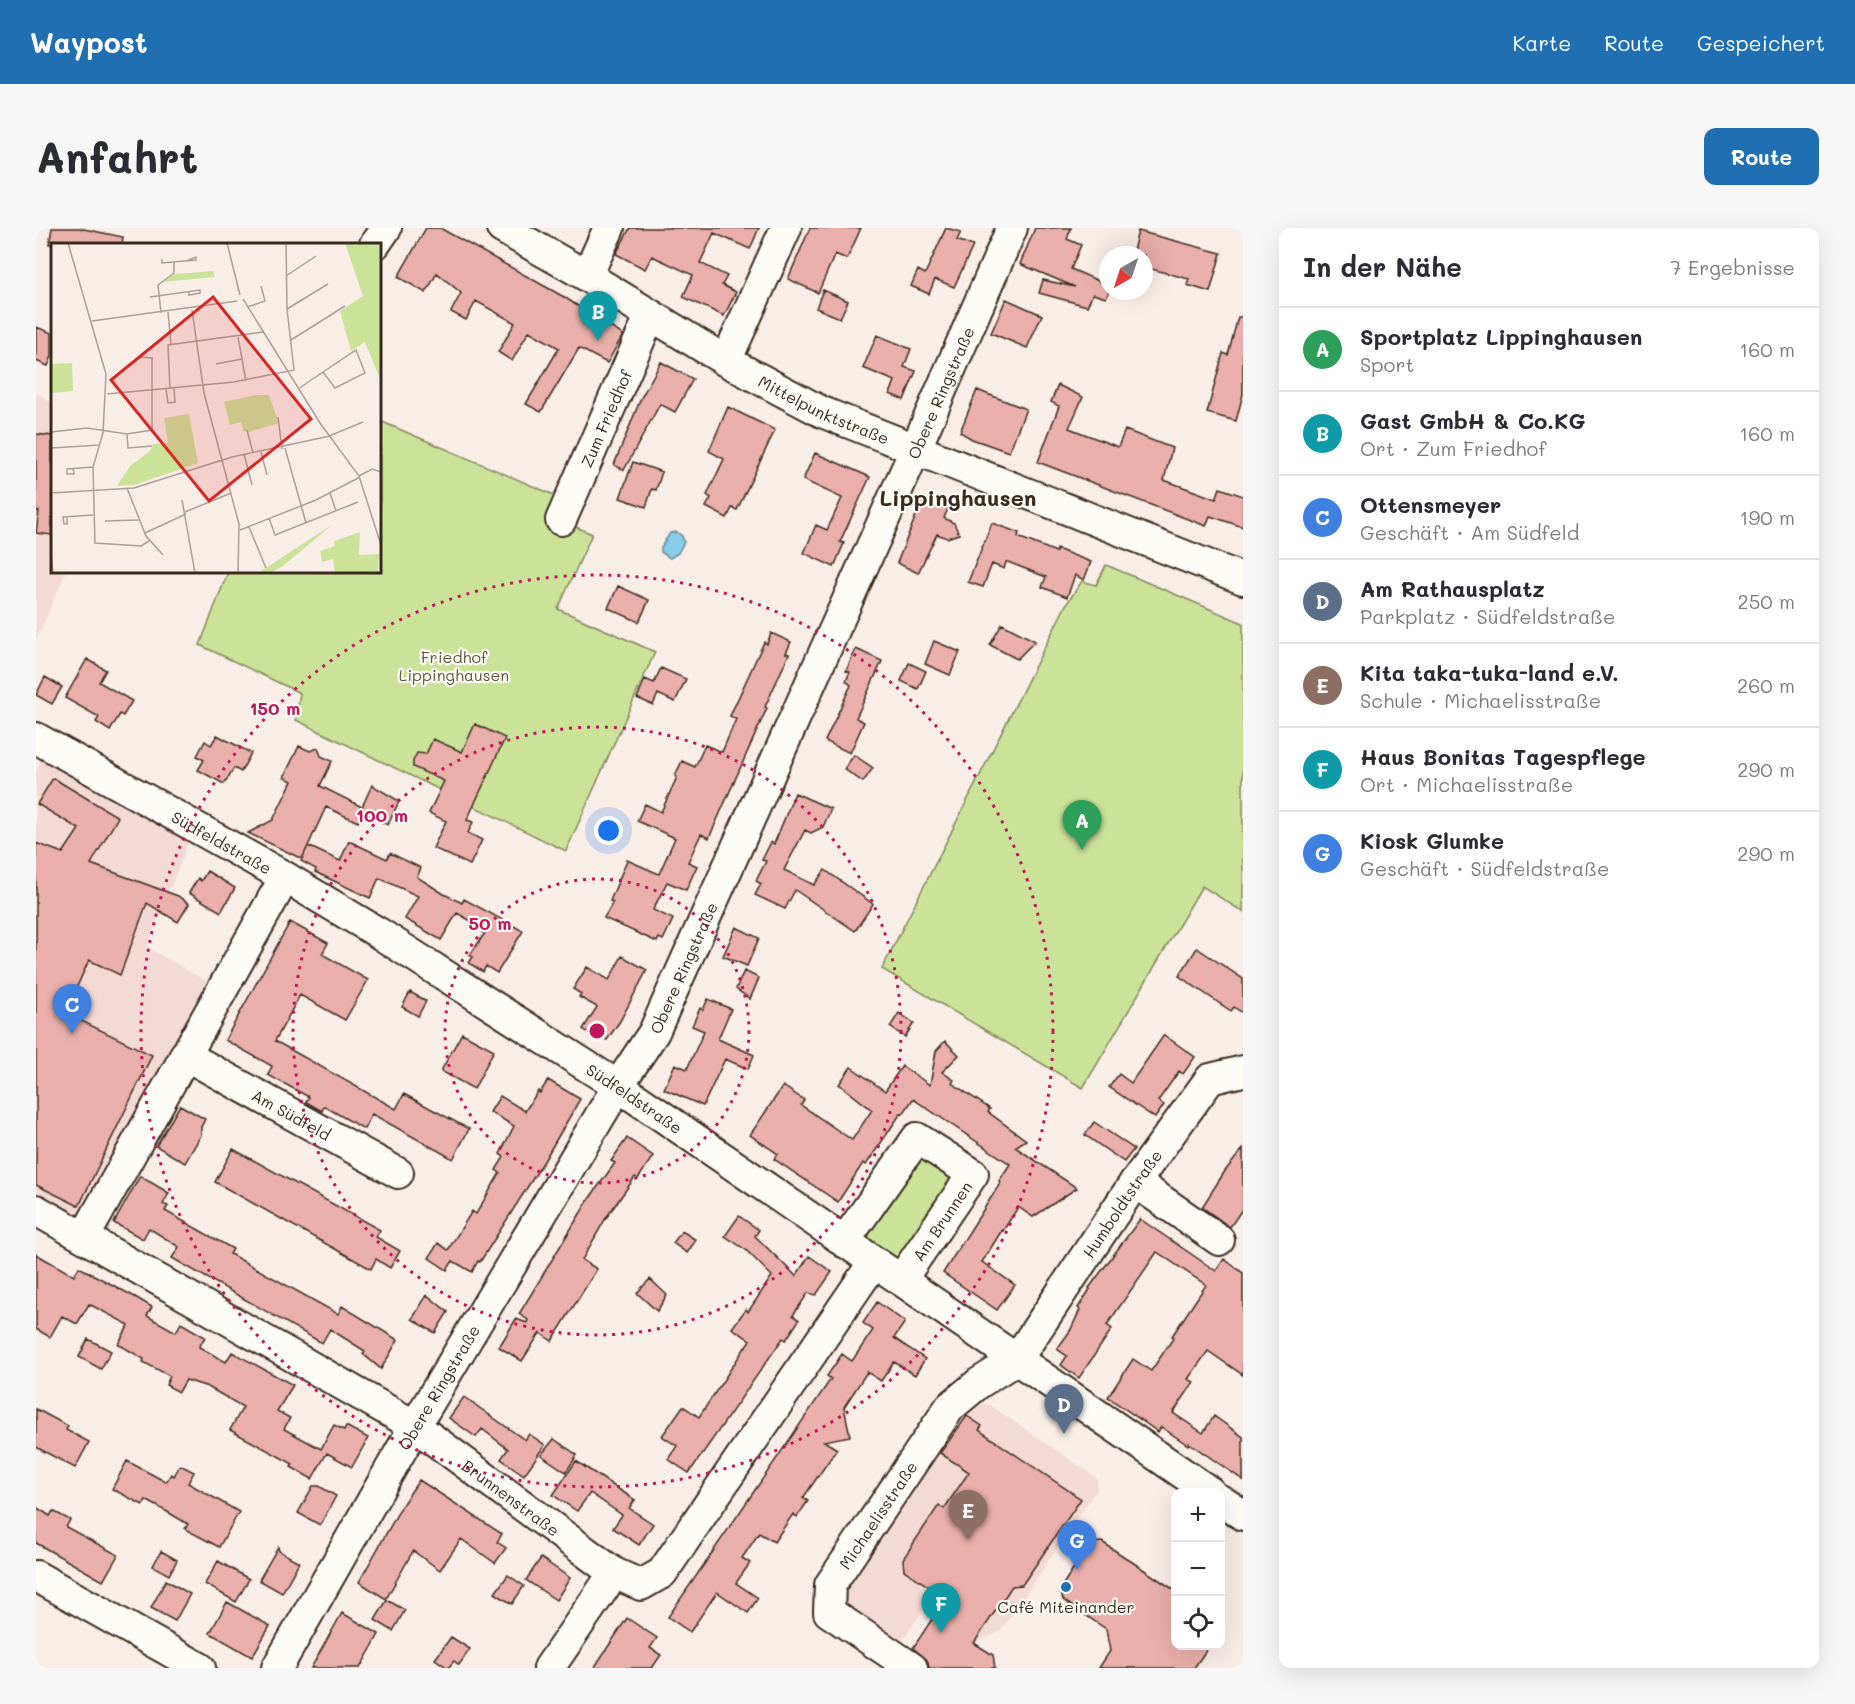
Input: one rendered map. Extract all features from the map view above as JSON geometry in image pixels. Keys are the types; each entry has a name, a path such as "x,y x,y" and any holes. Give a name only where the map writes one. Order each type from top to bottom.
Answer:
{"street":[{"path":"376,243 386,228"},
{"name":"Mittelpunktstraße","path":"502,228 587,276 726,361 822,412 1243,579"},
{"path":"587,276 609,228"},
{"path":"726,361 786,228"},
{"name":"Obere Ringstraße","path":"277,1668 414,1426 618,1086 654,1032 1012,228"},
{"name":"Zum Friedhof","path":"561,520 650,316"},
{"name":"Südfeldstraße","path":"36,738 285,878 376,932 618,1086 1204,1488"},
{"path":"85,1236 285,878"},
{"name":"Am Südfeld","path":"185,1055 398,1173"},
{"name":"Humboldtstraße","path":"1017,1359 1135,1182 1210,1079 1243,1071"},
{"name":"Am Brunnen","path":"844,1242 917,1138 974,1174 901,1280"},
{"path":"1135,1182 1220,1240"},
{"name":"Brunnenstraße","path":"36,1210 414,1426 614,1573 641,1585 662,1573 874,1262"},
{"name":"Michaelisstraße","path":"912,1668 829,1612 830,1585 950,1407 980,1383 1017,1359"},
{"path":"1225,1503 1243,1515"},
{"path":"549,1668 614,1573"},
{"path":"36,1576 200,1668"}],"shaded area":[{"path":"36,392 51,403 51,573 66,573 36,640"},
{"path":"44,749 192,833 147,947 213,985 79,1217 36,1200 36,773"},
{"path":"975,1402 990,1405 1097,1478 1097,1489 1000,1632 975,1642 924,1608 899,1646 843,1608 838,1594 960,1412"}],"green space":[{"name":"Friedhof Lippinghausen","path":"381,421 561,498 553,517 592,534 558,609 655,652 566,851 296,720 300,693 200,645 228,573 381,573"},
{"path":"1106,565 1243,623 1243,912 1202,886 1083,1088 882,969 1066,605 1082,581 1096,585"},
{"path":"919,1158 941,1161 954,1181 897,1264 862,1240"}],"water":[{"path":"677,532 682,536 684,542 678,553 670,558 661,552 661,547 670,533"}],"building":[{"path":"52,228 79,228 123,237 122,243 49,244"},
{"path":"426,228 440,228 564,297 623,335 607,363 579,348 541,412 526,404 559,348 529,331 512,361 498,352 515,323 476,301 466,320 451,312 461,293 437,273 426,293 398,277"},
{"path":"630,228 759,228 750,249 714,233 700,263 727,276 722,285 736,292 724,316 683,297 693,275 652,256 645,269 616,254"},
{"path":"810,228 861,228 847,259 835,254 818,293 788,279"},
{"path":"946,228 961,232 957,240 973,246 954,287 935,279 929,294 911,286 918,270 925,274"},
{"path":"1035,228 1071,228 1067,239 1081,245 1071,269 1099,281 1099,296 1093,294 1087,306 1039,293 1043,280 1075,287 1020,264"},
{"path":"1138,231 1221,253 1210,292 1187,285 1189,279 1153,269 1153,246 1134,246"},
{"path":"823,290 848,301 840,318 816,308"},
{"path":"1006,299 1042,315 1027,348 991,333"},
{"path":"1238,317 1243,317 1243,394 1236,421 1207,413 1223,353 1228,355"},
{"path":"36,327 51,333 51,358 48,366 36,361"},
{"path":"877,335 911,349 904,367 916,371 904,400 890,394 895,381 863,368"},
{"path":"661,362 693,379 675,412 660,404 624,470 614,465 641,398"},
{"path":"1058,385 1083,397 1069,428 1118,447 1125,430 1172,448 1164,480 1216,499 1220,488 1243,496 1243,527 1210,516 1206,526 1038,462 1059,406 1051,402"},
{"path":"977,390 1026,409 1009,452 972,439 960,432"},
{"path":"728,407 775,430 737,510 732,508 727,518 706,507 711,498 707,495 724,459 709,451"},
{"path":"36,434 51,436 51,535 36,533 39,511 36,511"},
{"path":"815,453 870,477 840,542 844,543 834,567 804,553 816,525 827,530 842,498 803,480"},
{"path":"633,462 662,472 656,490 652,489 646,507 620,498"},
{"path":"923,498 948,509 944,518 954,523 959,534 947,538 937,534 918,573 897,563"},
{"path":"992,523 1019,533 1018,537 1056,552 1057,549 1091,562 1084,580 1075,575 1067,597 1042,587 1046,577 1006,562 1004,569 992,564 983,587 968,582"},
{"path":"618,586 649,600 639,622 608,608"},
{"path":"1002,624 1035,641 1017,659 990,645"},
{"path":"771,633 791,642 786,653 789,654 709,838 701,834 688,862 697,866 686,890 667,882 653,910 673,919 663,940 659,938 657,942 604,918 613,902 610,901 627,860 659,874 675,838 637,821 645,804 661,812 682,761 695,767 705,745 722,752 736,719 730,716 764,642 767,644"},
{"path":"934,641 960,652 950,675 925,664"},
{"path":"856,649 882,661 856,718 864,722 850,753 825,741 851,685 846,681 850,672 846,671"},
{"path":"87,659 106,670 99,682 132,701 123,716 120,714 110,731 96,722 99,717 65,698"},
{"path":"909,663 926,671 918,689 901,681"},
{"path":"661,668 686,679 675,702 658,694 653,705 637,698 645,679 654,683"},
{"path":"45,677 62,687 52,704 36,695"},
{"path":"475,724 505,738 467,820 473,822 468,833 482,840 470,865 433,848 446,821 429,813 444,781 413,767 413,761 417,753 426,754 433,739 462,752"},
{"path":"217,735 251,753 241,772 234,768 224,784 198,770 204,760 197,756 205,741 211,745"},
{"path":"299,746 310,751 318,748 321,756 332,761 320,786 362,807 372,785 399,801 388,825 363,813 358,822 326,807 302,859 248,833 273,820 292,781 284,777"},
{"path":"854,755 873,768 863,782 844,769"},
{"path":"53,778 118,817 91,864 178,896 189,904 178,922 147,903 120,975 89,960 65,1013 152,1055 79,1206 36,1185 36,843 63,853 79,829 37,804"},
{"path":"795,793 831,809 823,827 811,833 805,830 784,870 814,885 825,870 873,904 855,931 795,890 785,909 755,895 761,884 756,881 766,861 762,860 771,842 774,844"},
{"path":"349,841 387,859 390,853 421,868 417,877 444,894 462,903 464,899 523,931 497,973 486,966 483,972 469,963 473,957 470,955 487,930 457,913 441,940 405,919 418,896 379,878 370,898 315,872 316,869 301,861 308,846 340,861"},
{"path":"207,871 235,888 221,912 189,893 198,878 201,881"},
{"path":"290,922 328,943 322,954 368,980 345,1020 300,995 275,1041 396,1109 404,1094 469,1129 453,1159 372,1114 364,1129 324,1106 322,1111 306,1102 309,1097 268,1075 272,1066 225,1040"},
{"path":"736,927 759,938 747,966 723,956"},
{"path":"1197,948 1243,979 1243,1013 1234,1007 1231,1011 1179,976"},
{"path":"622,956 647,970 620,1021 607,1040 598,1035 596,1038 583,1029 597,1007 579,997 581,994 573,989 587,967 609,980"},
{"path":"744,971 759,978 750,999 736,989"},
{"path":"410,992 426,1001 418,1016 402,1007"},
{"path":"708,999 731,1009 718,1039 754,1055 748,1069 725,1059 703,1106 664,1089 675,1064 687,1069 704,1031 692,1026 700,1008 703,1010"},
{"path":"899,1013 914,1023 905,1037 890,1027"},
{"path":"462,1033 494,1050 474,1089 441,1071"},
{"path":"1164,1035 1195,1057 1183,1074 1179,1071 1158,1101 1164,1105 1155,1118 1109,1087 1119,1074 1131,1083"},
{"path":"945,1041 959,1055 942,1072 954,1080 952,1083 990,1109 988,1112 1026,1140 1015,1147 1077,1188 1033,1217 1018,1207 1002,1230 982,1262 1015,1285 997,1310 943,1273 1010,1164 913,1099 866,1165 863,1163 838,1202 774,1159 778,1154 750,1135 783,1086 804,1100 801,1105 852,1140 872,1110 839,1084 851,1067 885,1091 902,1066 930,1085 936,1051"},
{"path":"548,1080 580,1099 480,1262 478,1261 472,1272 453,1261 447,1270 429,1258 438,1243 448,1250 472,1211 476,1214 500,1173 496,1170 504,1157 500,1154 514,1126 490,1112 500,1096 525,1111"},
{"path":"180,1105 205,1119 201,1127 201,1135 185,1163 156,1146"},
{"path":"1094,1122 1134,1149 1124,1162 1085,1135"},
{"path":"627,1138 653,1156 638,1179 635,1177 606,1218 582,1260 597,1269 552,1341 540,1333 522,1361 499,1347 516,1319 527,1323 528,1320 519,1314 589,1199 615,1163 611,1161"},
{"path":"233,1149 380,1230 376,1237 400,1251 390,1268 376,1259 371,1269 215,1182"},
{"path":"1243,1149 1243,1208 1230,1227 1202,1207 1225,1171"},
{"path":"140,1176 169,1193 163,1204 168,1206 165,1211 233,1249 230,1254 338,1314 342,1306 398,1340 381,1369 363,1354 365,1351 330,1329 322,1343 172,1258 179,1247 149,1228 143,1239 114,1223"},
{"path":"739,1216 759,1230 755,1236 796,1276 809,1256 832,1272 816,1295 808,1293 793,1315 799,1320 786,1340 783,1338 689,1473 668,1459 677,1446 662,1436 683,1406 699,1417 750,1340 732,1328 746,1309 748,1312 772,1276 746,1250 725,1236"},
{"path":"1140,1219 1216,1271 1224,1259 1243,1273 1243,1375 1208,1351 1188,1379 1194,1382 1173,1413 1203,1433 1214,1416 1243,1437 1243,1480 1161,1427 1158,1432 1108,1397 1133,1359 1151,1371 1206,1285 1157,1252 1107,1325 1112,1329 1079,1378 1061,1365 1067,1356 1057,1349 1070,1331 1080,1310 1078,1308 1089,1288"},
{"path":"682,1231 696,1240 687,1253 673,1243"},
{"path":"36,1254 74,1276 79,1267 135,1297 152,1307 147,1316 176,1332 181,1323 205,1337 199,1347 226,1362 232,1352 293,1385 277,1411 290,1418 284,1429 321,1449 334,1425 344,1430 346,1426 368,1438 352,1467 327,1453 312,1479 291,1467 293,1464 230,1430 243,1407 208,1387 186,1380 179,1392 166,1385 170,1376 143,1362 144,1359 118,1344 129,1325 89,1304 77,1324 62,1316 50,1337 36,1329"},
{"path":"650,1279 667,1295 657,1311 637,1293"},
{"path":"427,1295 448,1312 435,1333 412,1319"},
{"path":"877,1302 905,1322 894,1338 925,1359 915,1375 894,1362 881,1381 867,1372 844,1407 850,1436 824,1441 837,1449 803,1498 808,1501 797,1517 793,1514 774,1542 759,1533 742,1558 750,1563 736,1583 758,1598 748,1613 717,1592 690,1632 668,1617 831,1379 827,1376 842,1354 852,1361 873,1330 863,1323"},
{"path":"88,1339 111,1351 101,1369 79,1357"},
{"path":"464,1397 525,1440 529,1434 545,1445 524,1475 501,1459 508,1449 482,1429 476,1437 449,1418"},
{"path":"36,1409 68,1426 66,1430 89,1442 75,1468 36,1447"},
{"path":"967,1416 982,1426 979,1430 1081,1499 1022,1585 1012,1586 974,1643 993,1655 995,1668 929,1668 927,1660 913,1648 946,1598 904,1570 903,1559 939,1505 944,1509 969,1472 940,1453"},
{"path":"554,1439 577,1455 566,1472 541,1455"},
{"path":"127,1461 166,1482 171,1474 174,1476 180,1465 194,1472 188,1483 239,1512 219,1547 185,1529 188,1524 146,1500 143,1505 112,1489"},
{"path":"576,1461 635,1500 629,1508 653,1524 639,1545 613,1528 622,1515 590,1493 577,1511 553,1495"},
{"path":"419,1480 502,1534 497,1542 506,1548 495,1563 461,1539 440,1570 413,1551 386,1599 359,1582"},
{"path":"313,1486 319,1486 336,1496 320,1525 298,1513"},
{"path":"36,1507 50,1516 53,1511 70,1520 66,1527 118,1555 103,1581 36,1543"},
{"path":"1102,1542 1171,1588 1171,1650 1206,1650 1194,1668 1099,1668 1110,1651 1106,1629 1063,1600 1060,1589 1090,1543"},
{"path":"278,1547 279,1551 299,1562 282,1593 259,1580"},
{"path":"161,1551 177,1560 169,1575 153,1566"},
{"path":"541,1558 570,1578 556,1600 526,1580"},
{"path":"218,1561 249,1579 236,1602 205,1584"},
{"path":"508,1575 524,1586 512,1604 495,1593"},
{"path":"166,1580 190,1594 175,1621 151,1608"},
{"path":"387,1600 405,1610 393,1631 375,1620"},
{"path":"227,1602 270,1626 252,1657 210,1633"},
{"path":"342,1613 379,1634 372,1647 360,1668 311,1668"},
{"path":"627,1618 657,1638 650,1648 661,1655 652,1668 594,1668"},
{"path":"451,1637 470,1649 459,1665 454,1661 448,1668 435,1659"}],"place":[{"name":"Gast GmbH & Co.KG","path":"598,341"},
{"name":"Sportplatz Lippinghausen","path":"1082,850"},
{"name":"Ottensmeyer","path":"72,1034"},
{"name":"Am Rathausplatz","path":"1064,1434"},
{"name":"Kita taka-tuka-land e.V.","path":"968,1540"},
{"name":"Kiosk Glumke","path":"1077,1570"},
{"name":"Café Miteinander","path":"1066,1587"},
{"name":"Haus Bonitas Tagespflege","path":"941,1633"}],"district":[{"name":"Lippinghausen","path":"958,497"}]}
